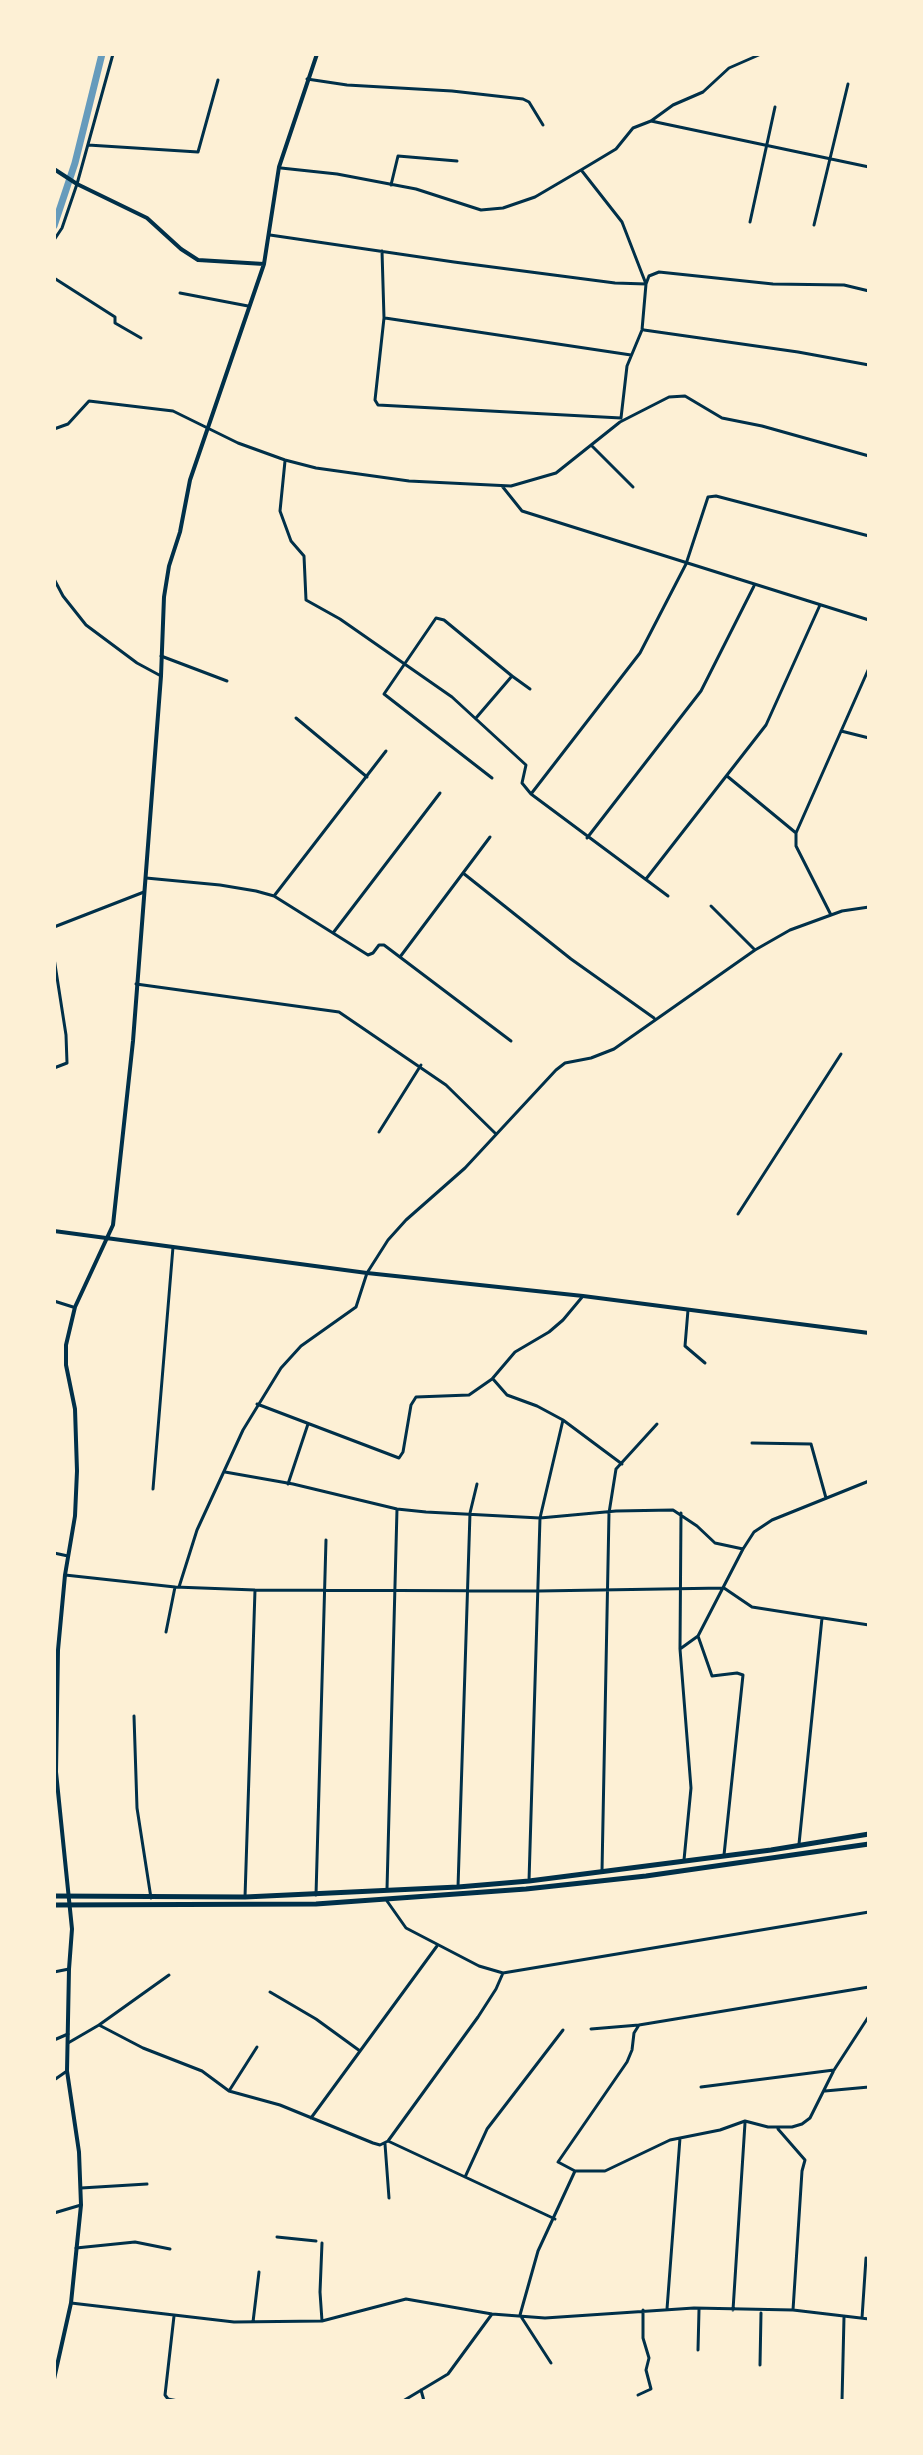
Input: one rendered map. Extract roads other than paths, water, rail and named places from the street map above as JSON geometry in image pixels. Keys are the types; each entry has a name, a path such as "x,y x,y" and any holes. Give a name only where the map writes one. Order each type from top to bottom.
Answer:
{"highway":[{"path":"54,1905 316,1904 529,1881 869,1834"},
{"path":"54,1896 386,1896 526,1889 869,1844"}],"street":[{"path":"54,240 62,228 113,54"},
{"path":"54,2379 71,2303 81,2205 79,2152 67,2071 72,1929 56,1772 58,1650 65,1575 75,1516 77,1471 75,1409 66,1365 66,1345 75,1307 113,1225 125,1135 161,676 164,597 169,566 206,429 264,264 279,167 317,54"},
{"path":"279,167 337,174 448,197 481,210 503,208 535,197 581,170 616,149 633,128 703,92 729,68 761,54"},
{"path":"307,79 523,99 529,102 543,125"},
{"path":"88,145 198,152 218,80"},
{"path":"814,225 848,84"},
{"path":"750,222 775,107"},
{"path":"651,121 869,167"},
{"path":"391,185 398,156 457,161"},
{"path":"56,170 147,218 198,260 264,264"},
{"path":"581,170 622,222 646,284"},
{"path":"270,235 615,283 646,284"},
{"path":"382,251 384,318 375,400 382,407 621,420"},
{"path":"621,420 631,355 642,330 649,276 659,272 773,284 844,285 869,291"},
{"path":"54,278 115,317 115,323 141,338"},
{"path":"180,293 248,306"},
{"path":"384,318 631,355"},
{"path":"642,330 869,365"},
{"path":"54,429 68,424 89,401 178,412 206,429 285,460 363,475 502,486 556,473 621,420 669,397 685,396 722,418 869,456"},
{"path":"591,445 633,487"},
{"path":"285,460 280,511 291,541 306,562 306,600 405,663 476,718 526,765 522,783 531,794 668,896"},
{"path":"502,486 522,511 869,620"},
{"path":"531,794 640,653 686,564 708,497 716,496 869,536"},
{"path":"54,579 86,625 137,663 161,676"},
{"path":"587,838 701,691 754,586"},
{"path":"646,879 774,714 820,605"},
{"path":"492,778 386,696 385,690 436,618 530,689"},
{"path":"161,656 227,681"},
{"path":"831,915 796,846 796,833 869,668"},
{"path":"476,718 512,676"},
{"path":"296,718 367,777"},
{"path":"841,731 869,738"},
{"path":"274,896 386,751"},
{"path":"727,776 796,833"},
{"path":"333,933 440,793"},
{"path":"400,957 490,837"},
{"path":"463,873 571,959 656,1019"},
{"path":"146,878 220,885 274,896 370,956 381,944 511,1041"},
{"path":"54,927 144,892"},
{"path":"711,906 755,950"},
{"path":"166,1632 190,1544 257,1404 281,1368 301,1346 356,1307 367,1273 388,1240 406,1220 465,1168 565,1063 614,1049 755,950 790,930 831,915 869,907"},
{"path":"54,958 66,1035 67,1063 54,1068"},
{"path":"136,984 339,1012 421,1065 497,1134"},
{"path":"738,1214 841,1054"},
{"path":"379,1132 421,1065"},
{"path":"54,1231 367,1273 583,1296 869,1333"},
{"path":"153,1489 173,1247"},
{"path":"257,1404 399,1458 403,1452 411,1405 416,1397 469,1395 492,1379 515,1352 549,1332 583,1296"},
{"path":"54,1301 75,1307"},
{"path":"688,1310 685,1346 705,1363"},
{"path":"492,1379 507,1395 563,1420 622,1464"},
{"path":"529,1881 540,1518 563,1420"},
{"path":"288,1484 308,1424"},
{"path":"602,1871 610,1590 609,1513 614,1475 657,1424"},
{"path":"752,1443 811,1444 826,1498"},
{"path":"225,1472 397,1509 540,1518 667,1510 681,1513 715,1543 743,1549"},
{"path":"680,1649 698,1636 743,1549 762,1526 869,1481"},
{"path":"458,1887 470,1513 477,1484"},
{"path":"397,1509 386,1896 406,1928 479,1966 503,1973 869,1912"},
{"path":"681,1513 680,1649 691,1788 684,1860"},
{"path":"316,1895 326,1540"},
{"path":"54,1553 68,1556"},
{"path":"65,1575 177,1587 255,1590 724,1588 752,1607 869,1625"},
{"path":"245,1897 255,1590"},
{"path":"799,1845 822,1618"},
{"path":"698,1636 712,1676 741,1673 744,1679 724,1855"},
{"path":"134,1716 137,1808 151,1898"},
{"path":"54,1826 61,1824"},
{"path":"311,2118 437,1946"},
{"path":"54,1972 69,1969"},
{"path":"389,2198 386,2142 478,2017 503,1973"},
{"path":"68,2043 169,1975"},
{"path":"591,2029 639,2025 869,1987"},
{"path":"270,1992 316,2019 360,2051"},
{"path":"639,2025 627,2062 559,2157 559,2163 575,2171 605,2171 655,2146 745,2121 777,2127 792,2127 807,2121 834,2070 869,2016"},
{"path":"99,2025 143,2048 202,2071 229,2091 280,2105 373,2143 386,2142 555,2219"},
{"path":"465,2177 487,2129 563,2030"},
{"path":"54,2040 68,2034"},
{"path":"229,2091 257,2047"},
{"path":"701,2087 834,2070"},
{"path":"54,2080 67,2071"},
{"path":"825,2091 869,2087"},
{"path":"733,2310 745,2121"},
{"path":"777,2127 805,2160 793,2310"},
{"path":"667,2309 680,2138"},
{"path":"551,2363 520,2315 538,2251 575,2171"},
{"path":"81,2188 147,2184"},
{"path":"54,2213 81,2205"},
{"path":"277,2237 316,2241"},
{"path":"76,2248 135,2242 170,2249"},
{"path":"322,2243 322,2321"},
{"path":"862,2318 866,2258"},
{"path":"253,2322 259,2272"},
{"path":"71,2303 253,2322 322,2321 406,2299 492,2314 545,2318 699,2309 793,2310 869,2319"},
{"path":"698,2350 699,2309"},
{"path":"638,2395 651,2389 646,2370 649,2358 643,2338 643,2310"},
{"path":"760,2365 761,2311"},
{"path":"403,2401 448,2374 492,2314"},
{"path":"842,2401 844,2315"},
{"path":"174,2316 165,2395 178,2401"},
{"path":"54,2341 62,2341"},
{"path":"421,2390 424,2401"}],"waterway":[{"path":"54,226 75,163 102,54"}]}
